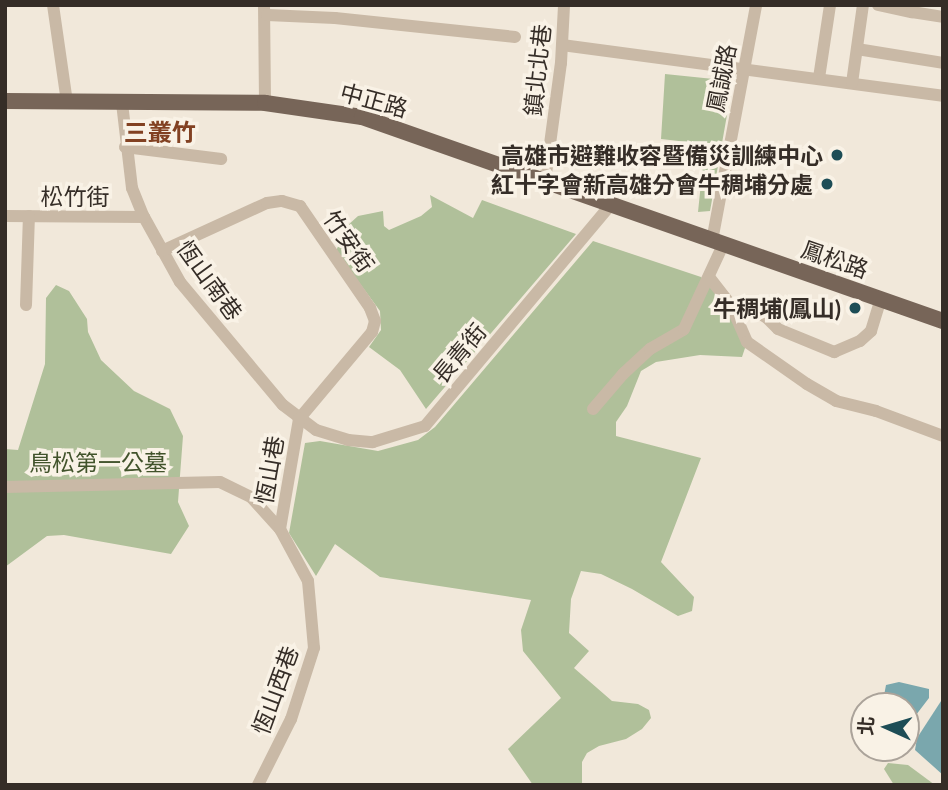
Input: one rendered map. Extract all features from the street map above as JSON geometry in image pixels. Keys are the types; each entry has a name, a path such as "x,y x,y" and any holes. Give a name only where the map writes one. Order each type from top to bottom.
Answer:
{"main road":[{"name":"中正路","path":"5,101 265,103 362,117 718,243"},
{"name":"鳳松路","path":"718,243 943,321"}],"street":[{"path":"53,5 66,102"},
{"name":"鎮北北巷","path":"545,181 562,45 564,5"},
{"name":"鳳誠路","path":"593,409 623,374 650,349 684,329 709,277 718,243 756,5"},
{"path":"819,79 830,5"},
{"path":"852,83 863,5"},
{"path":"878,5 913,8 943,17"},
{"path":"265,103 265,10 515,37"},
{"path":"562,45 745,67 943,96"},
{"path":"857,50 943,63"},
{"name":"恆山南巷","path":"122,103 125,147 132,188 162,251 180,282 283,405 299,419"},
{"path":"125,147 221,159"},
{"name":"竹安街","path":"162,251 267,204 282,201 300,206 370,308 375,321 372,332 299,419"},
{"name":"長青街","path":"299,419 316,430 348,440 373,442 425,426 611,204"},
{"name":"松竹街","path":"5,216 144,217"},
{"path":"26,305 29,216"},
{"path":"709,277 731,305 747,342 807,383 836,401 876,411 943,436"},
{"path":"747,307 766,317 778,329 834,352 860,341 871,331 881,299"},
{"name":"恆山巷","path":"281,529 299,419"},
{"name":"恆山西巷","path":"5,487 220,482 251,497 281,529 307,581 314,648 291,719 258,785"}],"green space":[{"path":"665,74 733,81 710,211 698,212 705,144 661,139"},
{"path":"430,195 473,218 482,200 576,234 426,409 400,370 369,347 381,330 380,311 336,251 347,226 358,216 383,211 384,226 389,230 421,216 432,207"},
{"path":"593,241 701,277 732,312 746,345 742,357 700,355 656,362 641,371 627,406 616,422 616,436 701,458 661,562 694,597 692,611 678,616 601,574 581,571 571,599 569,633 589,651 574,668 612,701 638,704 649,710 651,718 642,729 626,739 599,746 587,753 582,762 582,785 533,785 508,749 561,698 523,651 521,630 531,600 380,577 335,544 316,576 289,533 305,443 320,441 378,451 418,440 435,427"},
{"name":"鳥松第一公墓","path":"56,285 69,291 87,319 88,332 101,360 134,391 170,409 183,436 178,502 189,526 171,554 64,535 47,536 5,567 5,449 18,450 45,364 46,298"},
{"path":"888,763 908,765 935,785 894,785 884,769"}],"water":[{"path":"899,682 929,689 929,698 920,710 920,692 885,692 886,685"},
{"path":"943,698 943,775 920,754 920,733"}],"place":[{"name":"高雄市避難收容暨備災訓練中心","path":"837,155"},
{"name":"紅十字會新高雄分會牛稠埔分處","path":"827,184"},
{"name":"牛稠埔(鳳山)","path":"855,308"}],"district":[{"name":"三叢竹","path":"160,132"}]}
